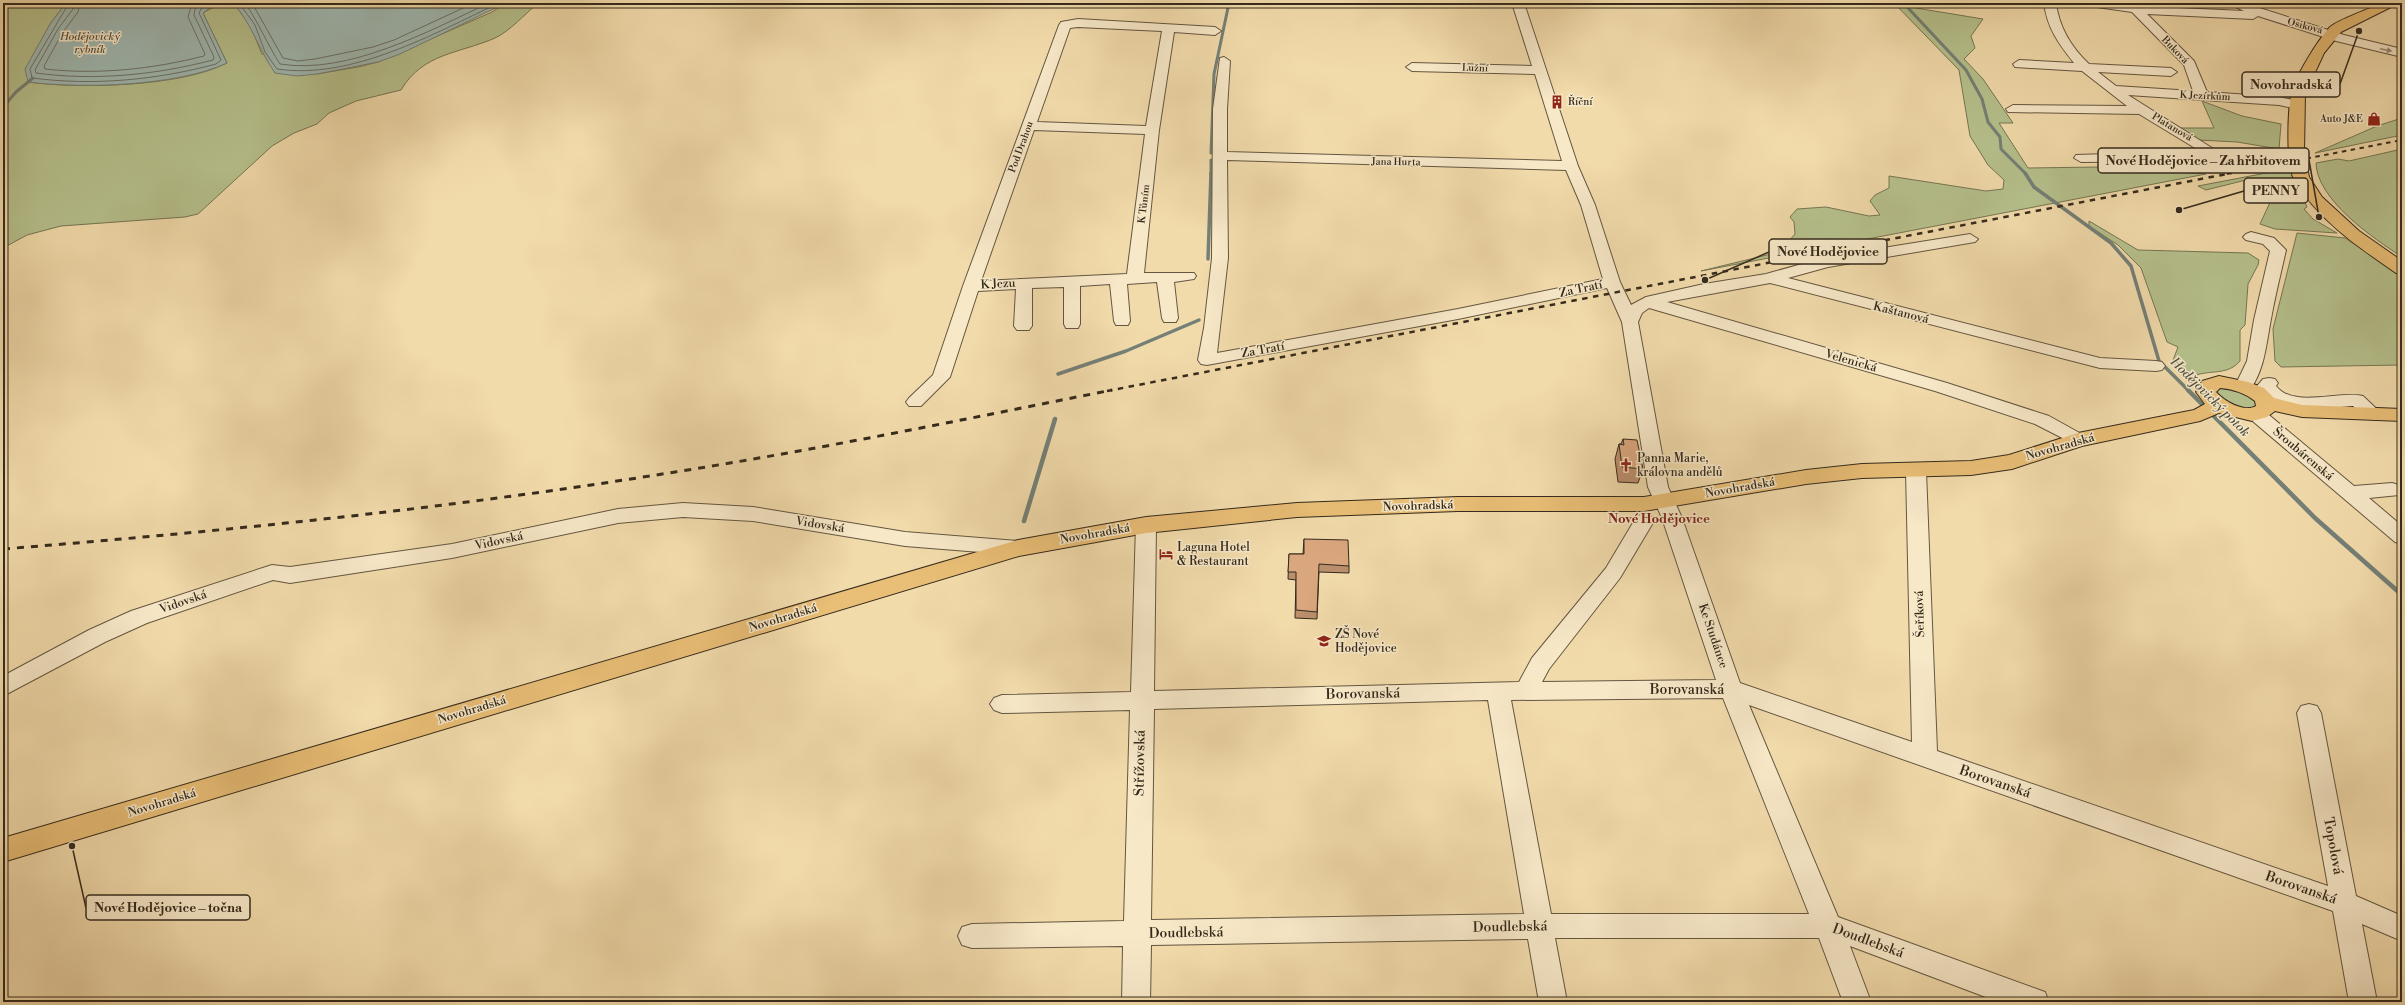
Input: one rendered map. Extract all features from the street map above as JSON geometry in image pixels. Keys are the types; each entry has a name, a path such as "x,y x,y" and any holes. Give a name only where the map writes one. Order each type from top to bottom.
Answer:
{"main road":[{"path":"2393,3 2348,22 2332,34 2318,52 2298,94 2298,167 2308,189 2332,217 2353,236 2402,269"},
{"path":"2261,409 2259,394 2244,386 2227,382 2208,385 2206,388 2211,410 2238,412 2298,406 2374,415 2402,415"},
{"name":"Novohradská","path":"3,850 1018,548 1146,525 1297,510 1458,504 1637,504 1664,502 1806,477 1862,471 1916,471 1971,468 2012,462 2078,440 2211,410"}],"street":[{"path":"1518,3 1538,70 1571,166 1588,205 1612,282"},
{"name":"Platanová","path":"2050,3 2054,24 2075,57 2086,68 2113,90 2213,152 2189,157 2081,158"},
{"path":"2090,3 2246,15 2259,13"},
{"name":"Osiková","path":"2234,3 2259,13 2370,46 2402,53"},
{"name":"Buková","path":"2146,8 2190,64 2199,91 2204,97"},
{"name":"Pod Drahou","path":"915,402 942,377 972,286 1030,126 1064,25 1078,23 1215,31"},
{"name":"K Tůním","path":"1135,278 1152,130 1168,29"},
{"name":"Za Tratí","path":"1224,61 1220,109 1220,258 1213,328 1207,360 1458,314 1612,282"},
{"path":"2024,63 2086,68 2113,68 2172,72"},
{"name":"Lužní","path":"1412,67 1538,70"},
{"name":"K Jezírkům","path":"2113,90 2279,101 2297,105"},
{"path":"2013,110 2144,110"},
{"path":"1030,126 1152,130"},
{"name":"Jana Hurta","path":"1220,156 1571,166"},
{"path":"2244,386 2256,361 2262,320 2278,250 2268,241 2251,237"},
{"path":"1770,278 1827,262 1970,239"},
{"name":"K Jezu","path":"972,286 1118,278 1188,276"},
{"path":"1165,277 1170,318"},
{"path":"1118,278 1122,321"},
{"name":"Kaštanová","path":"1646,302 1704,289 1770,278 2100,363 2156,366"},
{"path":"1072,281 1072,324"},
{"name":"Ke Studánce","path":"1612,282 1630,322 1658,487 1732,689 1828,926 1857,1002"},
{"name":"K Jezu","path":"1023,326 1024,283"},
{"path":"1630,322 1635,310 1646,302"},
{"name":"Velenická","path":"1646,302 1941,387 2042,420 2078,440"},
{"path":"2269,383 2266,386 2272,394 2298,406"},
{"name":"Šroubárenská","path":"2261,409 2351,493 2402,537"},
{"name":"Šeříková","path":"1916,471 1925,758"},
{"path":"2351,493 2392,490"},
{"name":"Vidovská","path":"3,687 97,636 139,617 272,572 290,575 452,552 618,516 683,510 753,514 905,539 1018,548"},
{"path":"1526,691 1540,664 1613,573 1644,521"},
{"name":"Střížovská","path":"1136,1002 1146,525"},
{"name":"Borovanská","path":"1002,704 1142,699 1498,691 1732,689 1925,758 2344,902 2402,929"},
{"path":"1498,691 1553,1002"},
{"name":"Topolová","path":"2309,713 2363,1002"},
{"name":"Doudlebská","path":"972,936 1540,926 1828,926 2035,1002"}],"green space":[{"path":"10,3 66,3 50,24 28,82 101,85 129,84 183,77 207,71 227,63 203,13 221,3 233,3 236,6 251,27 262,54 317,74 378,62 492,12 506,3 538,3 501,35 442,56 431,62 410,78 401,90 356,101 329,113 317,124 294,133 272,146 198,214 185,217 61,226 27,235 3,248 3,101 8,95 3,76 3,9"},
{"path":"1894,3 1914,3 1916,8 1983,19 1971,36 1975,48 1964,59 1983,79 2013,123 1999,123 2028,168 2099,167 2206,174 1701,271 1767,255 1782,249 1795,234 1794,222 1790,217 1797,209 1826,207 1869,216 1880,215 1870,201 1875,195 1889,188 1889,176 1986,191 2003,189 2004,180 1988,165 1970,136 1959,70"},
{"path":"2202,101 2242,116 2281,124 2279,149 2237,142 2198,140 2180,128 2214,128"},
{"path":"2402,118 2402,135 2315,153 2377,126"},
{"path":"2402,149 2402,257 2362,229 2336,204 2326,191 2319,177 2316,163 2338,159 2349,161"},
{"path":"2287,169 2292,173 2307,207 2304,209 2313,219 2337,233 2275,229 2260,224 2273,196 2270,192 2246,180 2206,190 2198,186"},
{"path":"2089,221 2138,250 2248,253 2259,260 2248,284 2245,325 2240,330 2240,361 2225,370 2196,375 2193,387 2172,363 2178,347 2167,342 2141,268 2118,245 2089,226"},
{"path":"2297,233 2345,238 2402,276 2402,365 2281,367 2275,361 2273,329"},
{"path":"2226,386 2254,397 2257,404 2247,408 2236,406 2217,394 2218,388"}],"water":[{"name":"Hodějovický rybník","path":"66,3 230,3 216,5 203,13 227,63 207,71 183,77 129,84 75,85 28,82 25,69 50,24"},
{"path":"233,3 506,3 400,54 378,62 317,74 297,76 275,73 240,11"}],"building":[{"path":"1623,439 1637,440 1643,469 1622,467 1619,444 1624,445"},
{"name":"ZŠ Nové Hodějovice","path":"1304,539 1348,540 1349,566 1319,564 1317,612 1296,610 1296,572 1288,572 1289,554 1304,554"}],"waterway":[{"path":"1211,153 1214,74 1229,3"},
{"name":"Hodějovický potok","path":"1906,3 1909,9 1966,70 1982,99 1988,122 2000,137 2001,149 2025,173"},
{"path":"3,107 16,92 33,78"},
{"path":"1211,160 1211,173"},
{"path":"1208,259 1211,173"},
{"name":"Hodějovický potok","path":"2025,173 2034,187 2111,243 2131,266 2159,361 2188,390"},
{"path":"1058,374 1126,351 1199,320"},
{"name":"Hodějovický potok","path":"2188,390 2315,518 2402,595"},
{"path":"1024,521 1055,419"}],"railway":[{"path":"2227,174 2402,140"},
{"path":"1107,391 2232,173"},
{"path":"3,549 256,526 508,497 784,454 1112,390"}],"place":[{"name":"Novohradská","path":"2359,31"},
{"name":"Říční","path":"1557,102"},
{"name":"Auto J&E","path":"2374,119"},
{"name":"PENNY","path":"2179,210"},
{"name":"Nové Hodějovice – Za hřbitovem","path":"2319,217"},
{"name":"Nové Hodějovice","path":"1705,280"},
{"name":"Panna Marie, královna andělů","path":"1626,465"},
{"name":"Laguna Hotel & Restaurant","path":"1166,554"},
{"name":"ZŠ Nové Hodějovice","path":"1324,641"},
{"name":"Nové Hodějovice – točna","path":"72,846"}],"district":[{"name":"Nové Hodějovice","path":"1659,519"}]}
